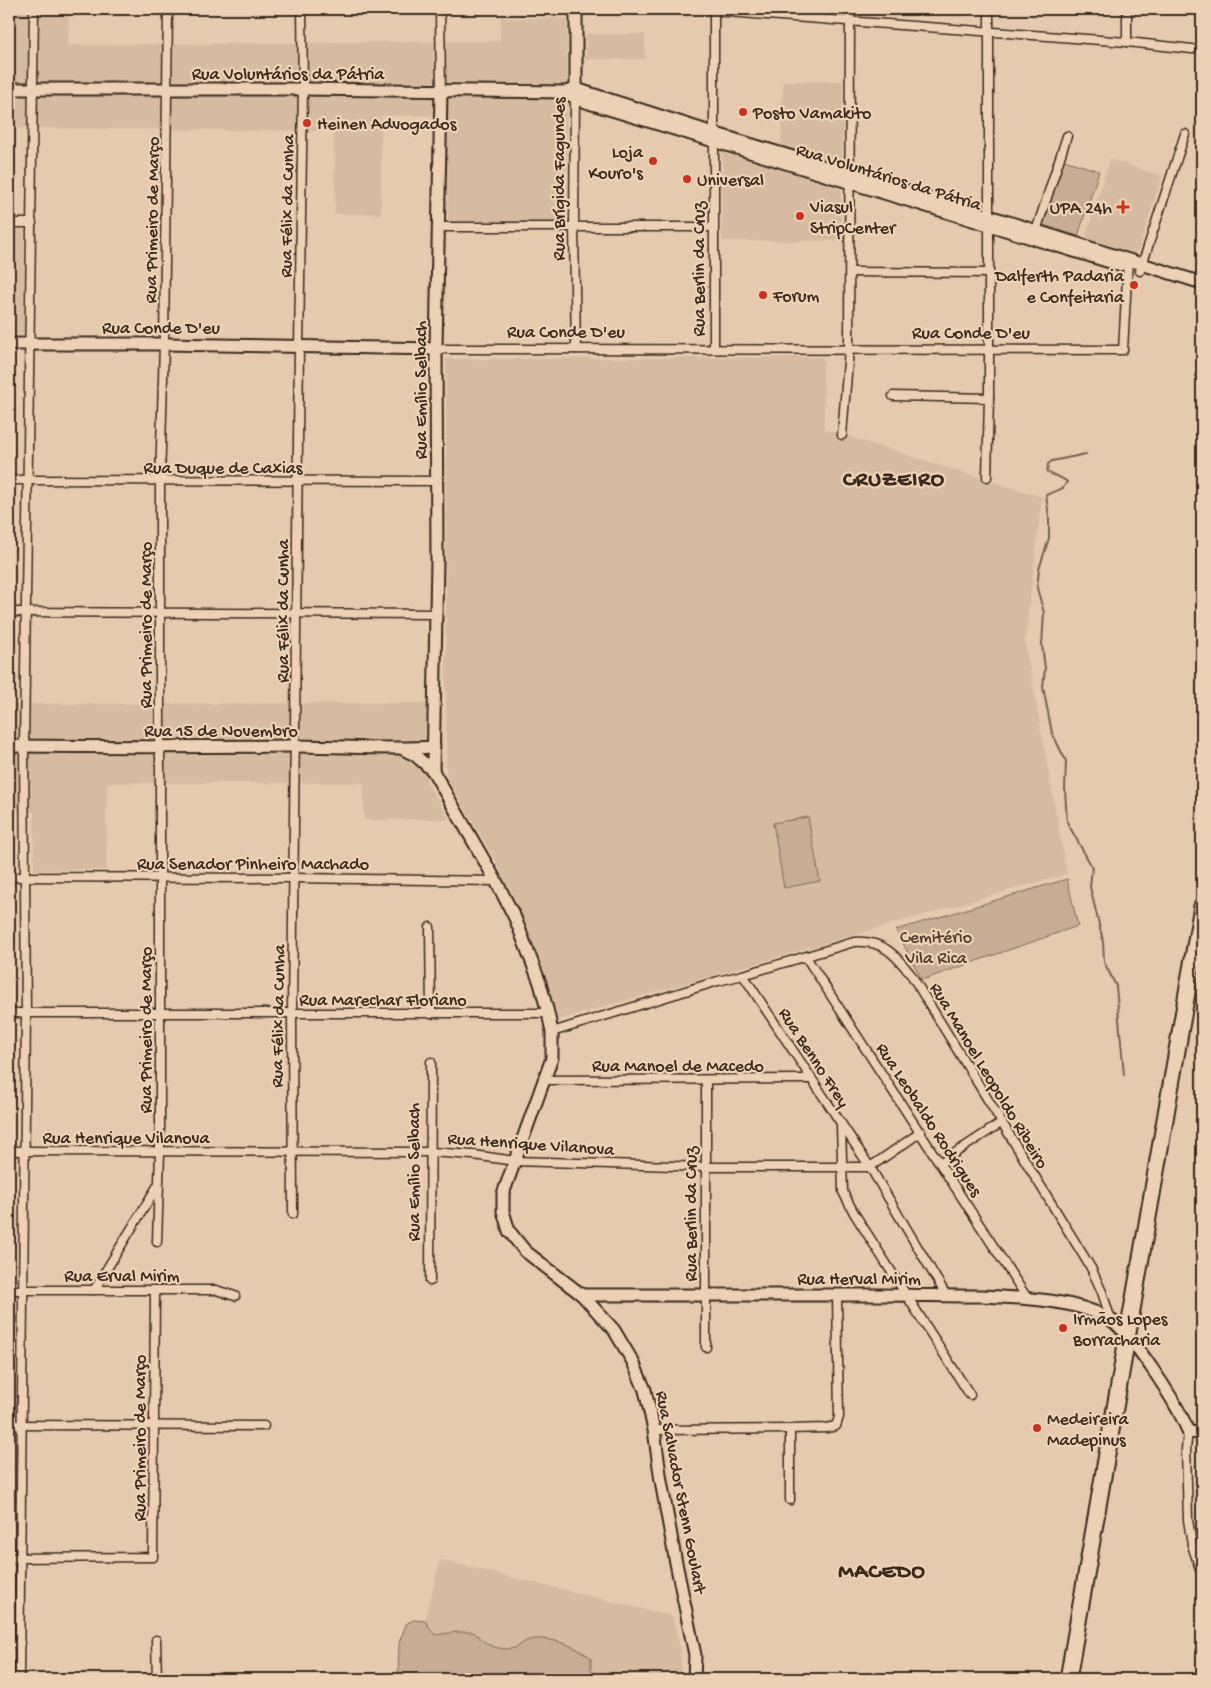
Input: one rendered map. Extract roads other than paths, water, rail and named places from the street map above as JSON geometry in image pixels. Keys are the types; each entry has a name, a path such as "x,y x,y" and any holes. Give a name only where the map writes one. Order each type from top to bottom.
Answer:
{"highway":[{"path":"1068,1679 1202,906"}],"main road":[{"name":"Rua Brígida Fagundes","path":"573,93 576,9"},
{"name":"Rua Voluntários da Pátria","path":"9,90 303,89 573,93 1127,262 1202,290"},
{"name":"Rua Emílio Selbach","path":"433,771 437,481 436,349 441,91"},
{"name":"Rua Voluntários da Pátria","path":"989,220 1036,231 1098,259 1127,262"},
{"name":"Rua Voluntários da Pátria","path":"1141,268 1202,283"},
{"name":"Rua Conde D'eu","path":"9,344 164,344 436,349"},
{"name":"Rua 15 de Novembro","path":"9,746 160,748 296,746 403,749 434,747"},
{"path":"403,749 415,755 433,771"},
{"name":"Rua Salvador Stenn Goulart","path":"433,771 515,918 540,983 552,1032 552,1058 504,1194 503,1211 509,1231 524,1251 582,1295 614,1330 633,1362 645,1390 695,1655 694,1679"},
{"name":"Rua Herval Mirim","path":"582,1295 946,1296 1027,1298 1064,1304 1099,1314 1111,1320 1127,1336 1177,1407 1188,1432"},
{"path":"1188,1432 1202,1434"}],"street":[{"path":"19,1679 26,1014 24,747 34,9"},
{"name":"Rua Primeiro de Março","path":"157,1242 160,1152 160,482 164,344 168,9"},
{"name":"Rua Félix da Cunha","path":"293,1214 291,1152 292,1014 303,89 302,9"},
{"name":"Rua Emílio Selbach","path":"440,9 441,91"},
{"path":"842,435 849,349 850,9"},
{"path":"987,478 989,398 989,9"},
{"path":"1127,9 1127,42"},
{"path":"714,10 1127,42 1192,49"},
{"name":"Rua Berlin da Cruz","path":"714,10 714,349"},
{"name":"Rua Brígida Fagundes","path":"573,93 576,349"},
{"path":"1141,268 1185,134"},
{"path":"1036,231 1067,136"},
{"path":"9,223 32,223"},
{"path":"439,227 713,227"},
{"name":"Rua Conde D'eu","path":"436,349 1123,350 1127,262"},
{"path":"850,272 988,273"},
{"path":"893,396 989,398"},
{"name":"Rua Duque de Caxias","path":"9,480 160,482 437,481"},
{"path":"9,612 436,614"},
{"name":"Rua Senador Pinheiro Machado","path":"9,877 496,881"},
{"path":"430,928 431,1014"},
{"name":"Rua Manoel Leopoldo Ribeiro","path":"552,1032 718,980 743,975 854,942 868,941 881,945 898,958 912,976 1091,1268 1102,1292 1111,1320"},
{"name":"Rua Leobaldo Rodrigues","path":"806,957 941,1162 1027,1298"},
{"name":"Rua Benno Frey","path":"743,975 841,1126 843,1192 854,1213 970,1395"},
{"name":"Rua Marechar Floriano","path":"9,1013 548,1013"},
{"name":"Rua Emílio Selbach","path":"430,1281 431,1062"},
{"name":"Rua Manoel de Macedo","path":"544,1080 706,1081 811,1079"},
{"name":"Rua Berlin da Cruz","path":"706,1081 706,1347"},
{"path":"941,1162 1001,1123"},
{"path":"841,1126 870,1167 946,1296"},
{"path":"870,1167 921,1132"},
{"name":"Rua Henrique Vilanova","path":"9,1151 431,1152 473,1154 515,1161 705,1167 870,1167"},
{"path":"94,1290 159,1182"},
{"name":"Rua Erval Mirim","path":"9,1290 216,1290 235,1296"},
{"name":"Rua Primeiro de Março","path":"20,1558 153,1557 155,1290"},
{"path":"654,1430 790,1429 836,1426 839,1417 837,1295"},
{"path":"9,1425 264,1426"},
{"path":"790,1429 790,1500"},
{"path":"1188,1432 1186,1449 1188,1520 1192,1546 1202,1575"},
{"path":"9,1558 20,1558"},
{"path":"156,1640 157,1679"},
{"path":"9,1643 20,1643"}],"waterway":[{"path":"1086,454 1052,461 1048,464 1047,472 1067,482 1063,488 1046,495 1049,538 1039,569 1037,588 1044,613 1042,645 1045,668 1043,687 1052,733 1066,761 1067,822 1092,867 1090,887 1103,941 1104,962 1116,986 1124,1075"}],"place":[{"name":"Posto Vamakito","path":"743,112"},
{"name":"Heinen Advogados","path":"307,123"},
{"name":"Loja Kouro's","path":"653,161"},
{"name":"Universal","path":"687,179"},
{"name":"UPA 24h","path":"1123,207"},
{"name":"Viasul StripCenter","path":"800,216"},
{"name":"Dalferth Padaria e Confeitaria","path":"1134,285"},
{"name":"Forum","path":"763,295"},
{"name":"Irmãos Lopes Borracharia","path":"1063,1328"},
{"name":"Medeireira Madepinus","path":"1037,1428"}],"district":[{"name":"CRUZEIRO","path":"894,477"},
{"name":"MACEDO","path":"882,1569"}],"park label":[{"name":"Cemitério Vila Rica","path":"936,946"}]}
